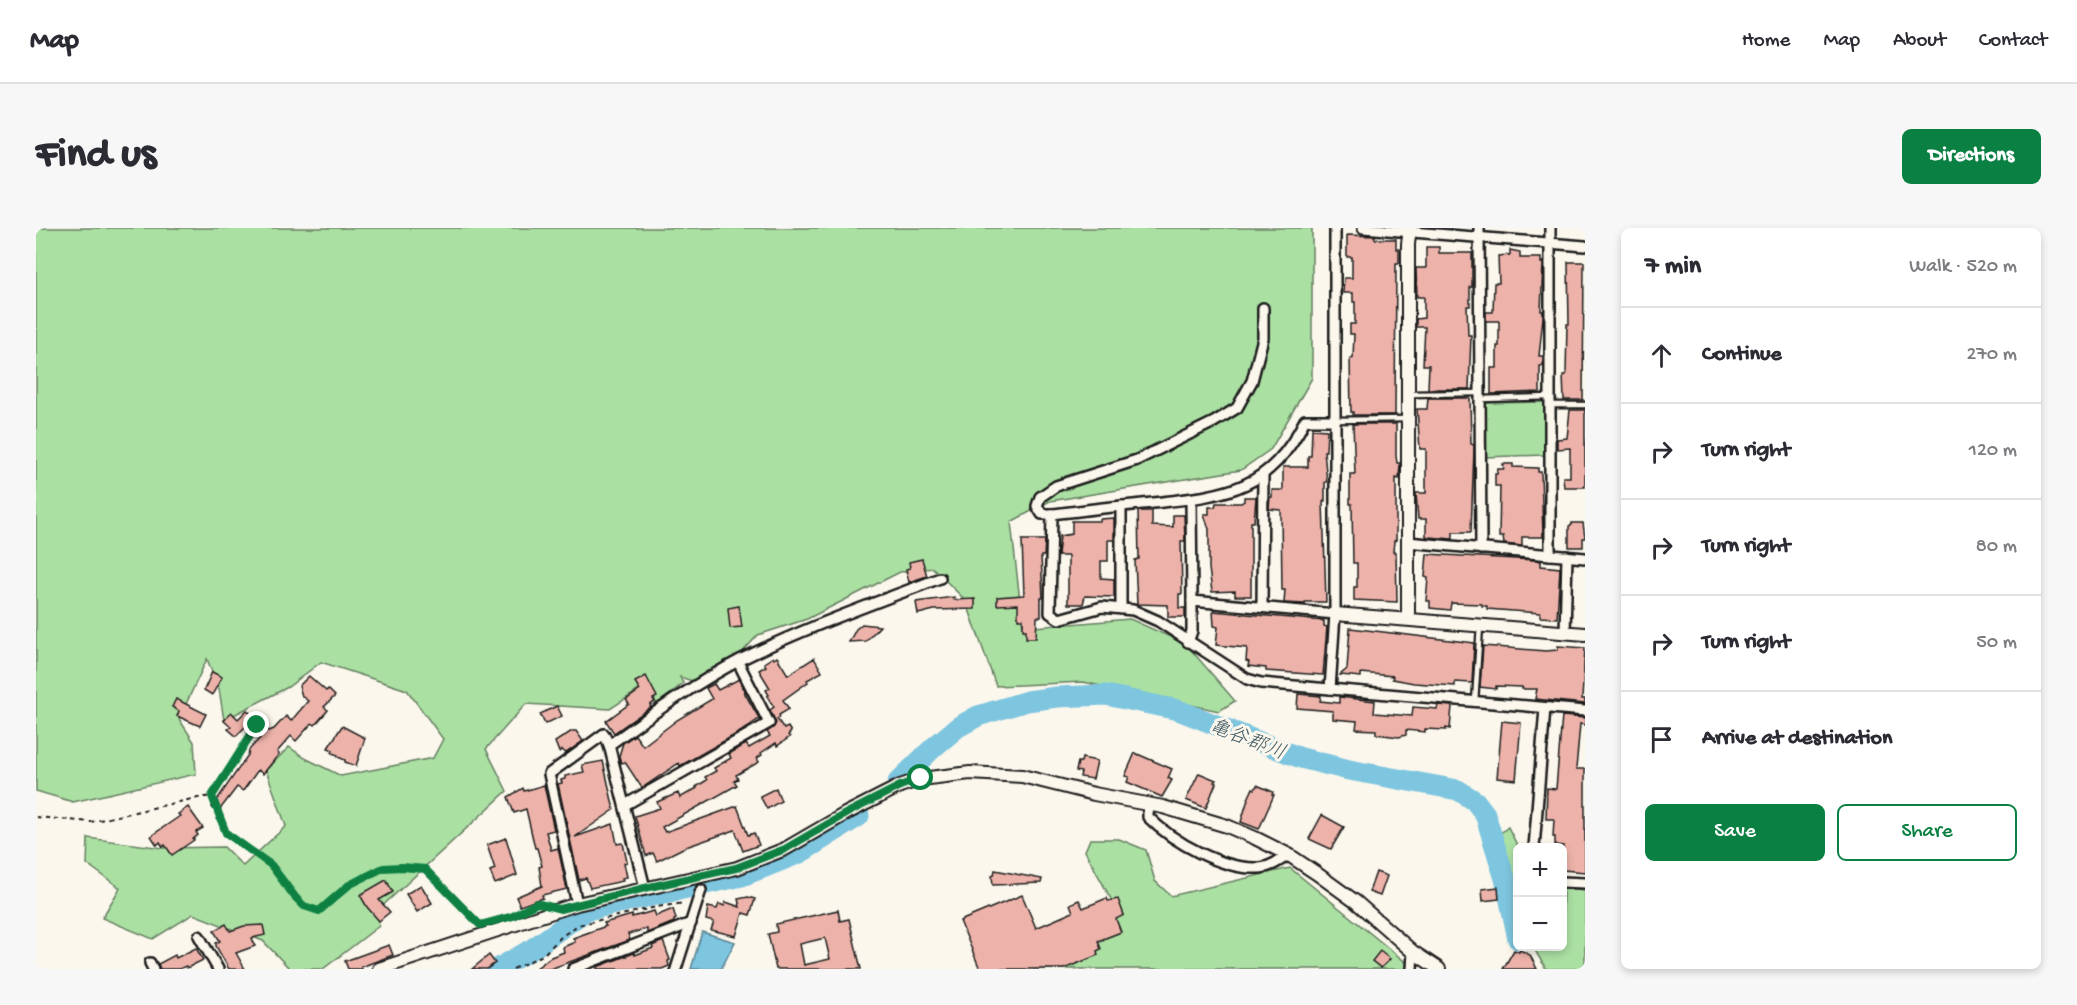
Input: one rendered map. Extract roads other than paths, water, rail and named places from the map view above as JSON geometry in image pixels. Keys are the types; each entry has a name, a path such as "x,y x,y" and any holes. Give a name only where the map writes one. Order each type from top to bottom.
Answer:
{"street":[{"path":"1330,689 1335,614 1335,228"},
{"path":"1363,228 1479,233 1550,244 1585,246"},
{"path":"1550,228 1550,555"},
{"path":"1408,619 1409,230"},
{"path":"1479,233 1481,549"},
{"path":"1263,308 1263,338 1252,381 1237,408 1214,422 1137,460 1049,490 1040,497 1037,506 1042,514 1191,499 1229,492 1263,474 1289,448 1305,420 1335,420"},
{"path":"1262,607 1263,474"},
{"path":"1188,642 1192,631 1191,499"},
{"path":"1121,506 1121,608"},
{"path":"1052,514 1050,613 1059,619 1092,609 1121,608 1144,614 1247,679 1261,683 1585,711"},
{"path":"1407,542 1585,558"},
{"path":"1565,633 1567,556"},
{"path":"609,745 659,710 738,662 830,621 940,578"},
{"path":"1192,601 1585,634"},
{"path":"625,805 769,723 738,662"},
{"path":"1534,843 1545,708"},
{"path":"577,904 549,774 604,734 625,805 645,888"},
{"path":"379,969 577,904 736,868 785,849 900,786 921,778 970,773 1022,776 1094,794 1148,804 1227,826 1289,855 1356,902 1413,952 1439,969"},
{"path":"1148,804 1148,817 1158,827 1181,844 1208,857 1236,865 1261,868 1289,855"},
{"path":"676,969 705,876"},
{"path":"1567,882 1585,883"},
{"path":"573,969 690,923"},
{"path":"199,936 218,969"},
{"path":"1412,969 1413,952"}],"lane":[{"path":"1407,394 1480,396 1585,405"},
{"path":"1335,420 1407,419"},
{"path":"1475,702 1480,626"}],"water":[{"path":"702,932 735,942 721,969 691,969"}],"waterway":[{"name":"亀谷郡川","path":"898,782 958,727 978,716 1027,701 1106,695 1178,710 1301,758 1349,770 1458,790 1475,801 1485,814 1506,882 1513,915"},
{"name":"亀谷郡川","path":"497,969 532,949 587,910 742,876 800,853 859,816"}]}
